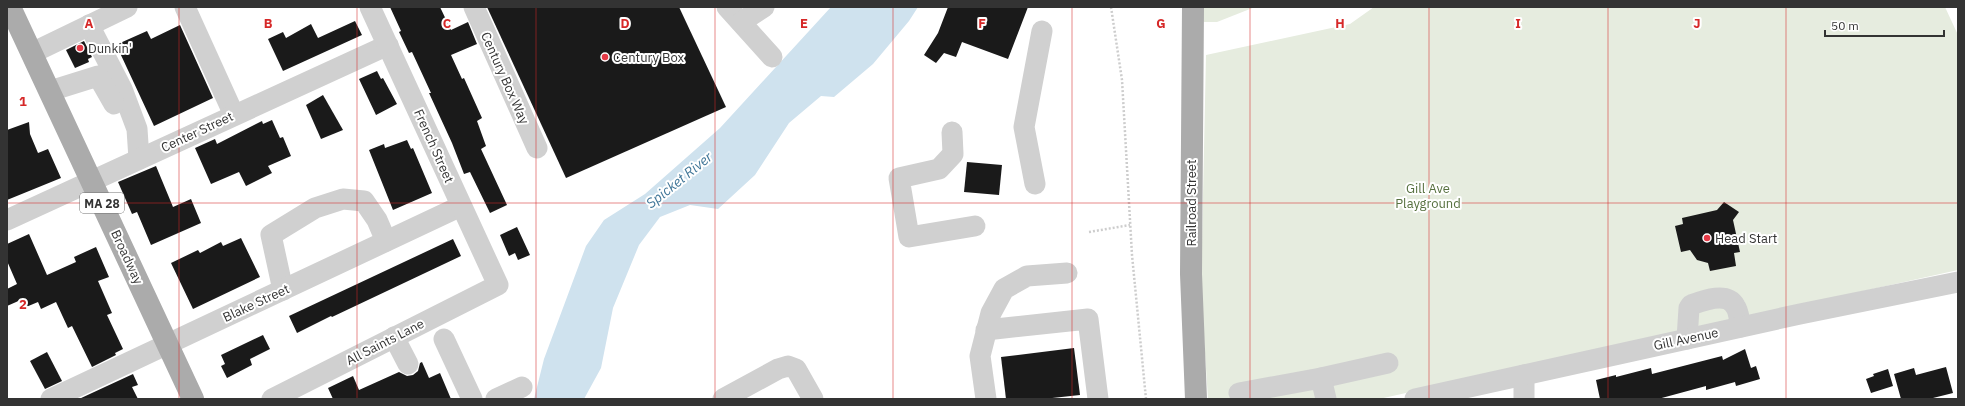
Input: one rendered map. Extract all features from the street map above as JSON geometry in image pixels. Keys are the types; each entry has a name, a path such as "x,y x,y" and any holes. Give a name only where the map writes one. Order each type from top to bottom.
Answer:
{"main road":[{"name":"Broadway","path":"10,7 193,399"},
{"name":"Railroad Street","path":"1193,7 1191,274 1196,399"}],"street":[{"path":"32,53 127,7"},
{"path":"184,7 234,115"},
{"name":"French Street","path":"370,7 498,285"},
{"name":"Century Box Way","path":"474,7 537,148"},
{"path":"764,7 734,14 772,58"},
{"path":"89,25 122,89 137,129 140,159"},
{"path":"1036,184 1024,127 1042,31"},
{"name":"Center Street","path":"7,220 388,45"},
{"path":"50,92 98,76 124,120 137,129"},
{"path":"952,132 953,154 939,168 899,178 909,237 975,226"},
{"path":"283,290 271,235 316,208 343,199 364,201 377,220 386,241"},
{"name":"Blake Street","path":"51,399 461,206"},
{"path":"986,399 980,356 991,313 1004,289 1027,276 1067,273"},
{"name":"Gill Avenue","path":"1415,399 1741,327 1958,282"},
{"name":"All Saints Lane","path":"272,399 498,285"},
{"path":"1686,339 1689,308 1691,305 1715,298 1733,303 1736,306 1741,327"},
{"path":"986,330 1088,319 1098,399"},
{"path":"394,337 408,364"},
{"path":"444,339 472,399"},
{"path":"1239,393 1321,378 1388,362"},
{"path":"723,399 778,369 788,366 796,369 812,399"},
{"path":"1524,375 1524,399"},
{"path":"1321,378 1326,399"},
{"path":"496,399 522,387"}],"path":[{"path":"1112,7 1122,80 1130,225 1146,399"},
{"path":"1089,232 1130,225"}],"green space":[{"path":"1201,7 1255,7 1217,22 1201,22"},
{"name":"Gill Ave Playground","path":"1374,7 1945,7 1958,35 1958,270 1379,399 1208,399 1201,291 1206,55 1350,24"}],"water":[{"name":"Spicket River","path":"831,7 918,7 909,21 873,64 834,97 821,96 789,123 755,175 718,209 690,205 660,217 639,245 613,308 601,368 584,399 534,399 544,359 586,246 604,220 645,194 720,128"}],"building":[{"path":"390,7 440,7 451,30 468,22 477,44 451,55 462,79 464,78 482,118 477,121 486,146 481,149 507,205 490,213 470,172 464,174 452,143 429,93 431,93 412,52 409,53 399,32 401,31"},
{"name":"Century Box","path":"487,7 679,7 726,107 566,178"},
{"path":"948,7 1028,7 1008,59 962,42 956,57 944,53 936,63 924,55 938,33"},
{"path":"355,21 362,35 283,71 268,39 283,32 286,38 311,24 318,38"},
{"path":"180,25 213,98 154,126 120,53 124,51 120,43 147,31 151,39"},
{"path":"84,41 92,57 88,59 89,62 75,68 66,50"},
{"path":"377,71 381,79 383,78 397,104 376,115 359,79"},
{"path":"323,95 343,130 321,139 306,105"},
{"path":"272,120 280,138 283,137 291,156 268,166 272,173 246,186 239,172 211,184 195,148 215,139 217,144 262,121 263,124"},
{"path":"29,122 30,134 38,153 48,149 61,178 7,200 7,130"},
{"path":"407,140 411,149 413,148 432,193 393,210 369,150 384,144 385,148"},
{"path":"967,162 1002,165 999,195 964,192"},
{"path":"156,166 173,207 191,199 201,223 151,245 137,212 132,214 118,182"},
{"name":"Head Start","path":"1724,202 1739,212 1733,220 1740,252 1734,253 1736,266 1710,271 1708,263 1697,260 1690,250 1681,252 1675,226 1683,224 1682,218 1717,210"},
{"path":"517,227 530,255 518,260 515,253 509,256 500,235"},
{"path":"29,234 47,275 76,262 74,257 96,247 109,277 98,281 112,313 107,315 123,349 115,353 116,355 92,367 72,326 68,328 56,302 41,309 38,302 26,307 23,299 7,306 7,289 17,284 7,261 7,244"},
{"path":"241,238 260,277 193,309 171,263 198,250 200,253 221,242 223,246"},
{"path":"453,239 461,256 297,333 289,316"},
{"path":"263,335 270,349 250,359 252,365 227,378 221,366 225,364 221,355"},
{"path":"1074,348 1080,395 1043,399 1006,399 1001,357"},
{"path":"1745,349 1751,368 1756,366 1760,379 1736,386 1735,382 1706,390 1706,386 1658,399 1600,399 1596,380 1616,375 1616,377 1651,368 1652,374 1722,356 1723,360"},
{"path":"47,352 62,381 45,389 30,361"},
{"path":"422,362 429,378 440,373 451,399 333,399 328,388 353,376 359,390 399,372 407,376 413,375 418,371 420,363"},
{"path":"1946,367 1953,393 1929,399 1901,399 1894,374 1914,368 1916,375"},
{"path":"1888,369 1893,386 1871,393 1866,379 1874,376 1873,374"},
{"path":"133,374 138,385 132,387 138,399 79,399"}],"place":[{"name":"Dunkin'","path":"80,48"},
{"name":"Century Box","path":"605,57"},
{"name":"Head Start","path":"1707,238"}]}
